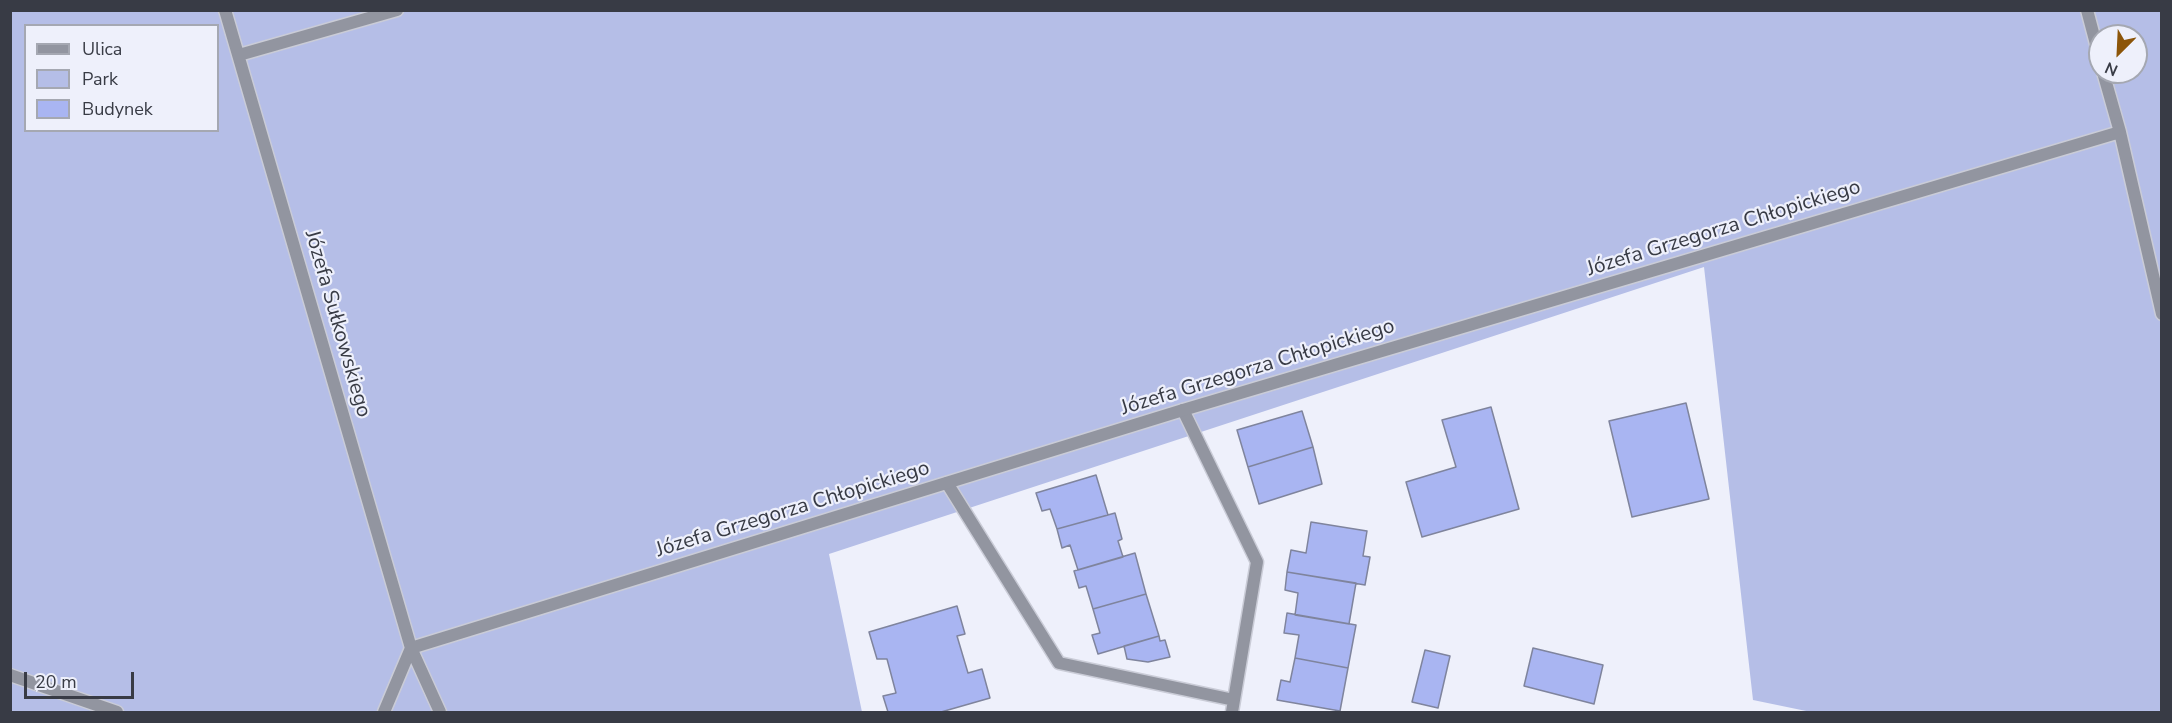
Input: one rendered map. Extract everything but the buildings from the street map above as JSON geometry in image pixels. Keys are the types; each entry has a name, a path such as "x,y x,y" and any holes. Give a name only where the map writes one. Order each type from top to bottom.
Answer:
{"street":[{"name":"Józefa Sułkowskiego","path":"225,10 411,648 440,712"},
{"path":"239,55 397,10"},
{"path":"2106,84 2120,132 2162,314"},
{"name":"Józefa Grzegorza Chłopickiego","path":"411,648 1183,410 2120,132"},
{"path":"947,483 1059,663 1233,706 1257,562 1183,410"},
{"path":"384,712 411,648"},
{"path":"10,675 117,712"}],"green space":[{"path":"10,11 2161,11 2161,712 1811,712 1753,700 1704,267 829,554 862,712 11,712"}]}
